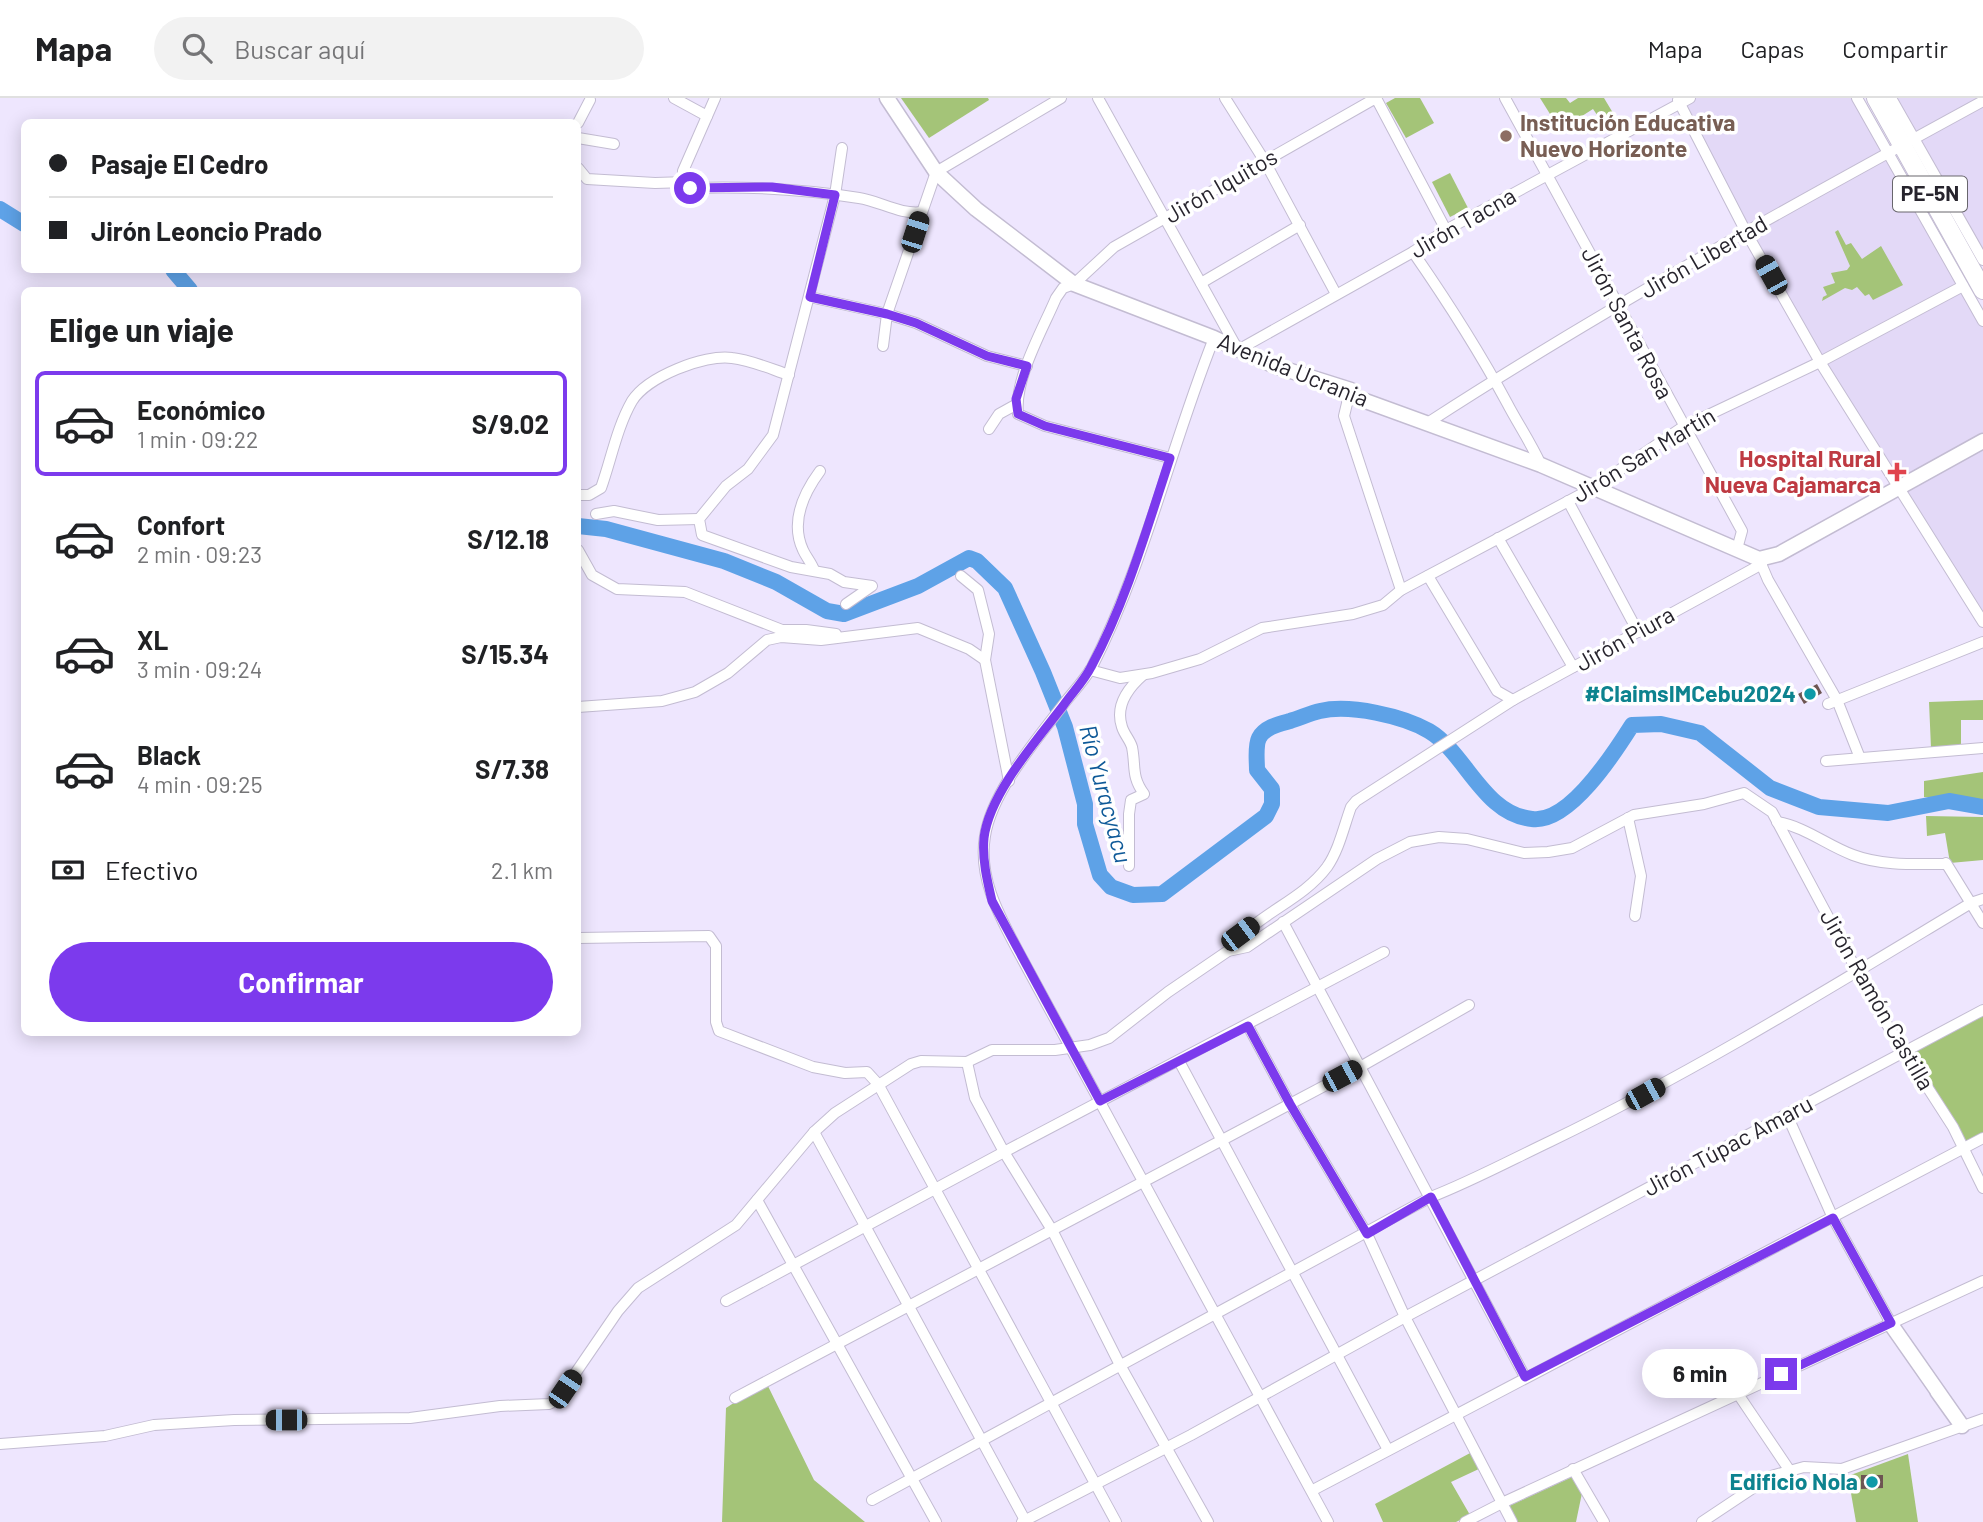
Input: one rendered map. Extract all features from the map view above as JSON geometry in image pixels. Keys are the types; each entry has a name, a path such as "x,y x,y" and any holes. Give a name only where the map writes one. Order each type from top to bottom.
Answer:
{"highway":[{"name":"PE-5N","path":"1876,98 1983,290"}],"main road":[{"name":"Avenida Ucrania","path":"887,98 936,172 976,209 1073,284 1214,338 1275,366 1351,390 1349,395 1541,465 1737,549 1761,562"},
{"name":"Jirón Piura","path":"1761,562 1983,441"},
{"path":"1891,1323 1962,1426"}],"street":[{"path":"674,98 707,116"},
{"path":"688,185 683,171 716,98"},
{"path":"883,346 887,314 936,172 1061,98"},
{"path":"1098,98 1238,350"},
{"path":"1225,98 1264,160 1336,294"},
{"path":"1376,98 1446,230"},
{"name":"Jirón Iquitos","path":"1017,404 1027,366 1056,298 1063,288 1073,284 1114,247 1376,98"},
{"name":"Jirón Santa Rosa","path":"1505,98 1742,531 1737,549"},
{"path":"1857,98 1902,146 1983,260"},
{"path":"1891,98 1902,146 1963,286 1983,321"},
{"path":"580,119 590,100"},
{"path":"1682,100 1746,232 1820,362 1983,622"},
{"name":"Jirón Tacna","path":"1238,350 1413,252 1446,230 1682,100"},
{"name":"Jirón Libertad","path":"1429,422 1496,379 1746,232 1983,101"},
{"path":"581,138 614,144"},
{"path":"596,514 614,511 658,520 699,519 726,486 748,469 773,435 835,195 842,148"},
{"path":"581,172 587,179 772,187 860,198 912,213 922,212"},
{"path":"1201,283 1300,225"},
{"path":"1413,252 1436,283 1496,379 1541,465"},
{"name":"Jirón San Martín","path":"1090,670 1120,678 1144,675 1200,659 1262,628 1353,614 1383,605 1401,590 1592,488 1683,427 1820,362 1963,286"},
{"path":"810,297 916,323 987,356 1027,366"},
{"path":"1214,338 1108,633 1090,670 1043,731 995,803 984,836 987,882 997,911 1328,1522"},
{"path":"581,495 589,495 601,488 633,400 647,385 670,373 713,358 732,357 789,375"},
{"path":"1349,395 1344,416 1401,590"},
{"path":"989,429 999,414 1017,404 1018,414 1045,426 1170,458"},
{"path":"814,570 798,537 797,519 811,483 820,471"},
{"path":"1568,501 1638,632"},
{"path":"699,519 702,535 772,561 830,574 844,582 872,586 846,604"},
{"path":"1498,538 1573,667"},
{"path":"581,555 592,575 617,589 685,592 782,630 836,634 842,639"},
{"path":"1761,562 1860,758"},
{"name":"Jirón Piura","path":"1228,951 1240,934 1315,881 1329,865 1351,807 1513,700 1761,562"},
{"path":"961,576 978,590 989,634 985,660 1009,781"},
{"path":"1428,576 1497,691 1513,700"},
{"path":"581,707 662,701 695,692 728,673 767,640 781,637 842,639 919,628 968,649 985,660"},
{"path":"1832,702 1983,642"},
{"path":"1129,866 1131,800 1144,794 1135,781 1132,745 1121,726 1122,704 1128,688 1144,675"},
{"path":"1826,761 1983,748"},
{"path":"0,1444 105,1436 154,1425 234,1420 410,1419 500,1406 549,1404 557,1400 618,1311 638,1288 736,1225 814,1132 835,1113 878,1084 921,1061 968,1062 992,1050 1073,1049 1109,1038 1168,992 1228,951 1247,947 1377,859 1410,842 1453,838 1524,853 1548,852 1572,848 1634,815 1704,804 1744,793 1775,817 1854,855 1887,862 1946,864 1983,923"},
{"name":"Jirón Ramón Castilla","path":"1775,817 1858,972 1904,1053 1964,1148 1983,1188"},
{"path":"1628,818 1641,876 1634,916"},
{"path":"872,1500 1431,1197 1597,1119 1743,1040 1971,903 1983,899"},
{"path":"1283,922 1525,1377"},
{"path":"581,938 709,936 716,946 716,1022 719,1031 813,1067 845,1073 867,1072 878,1084 981,1269 1116,1522"},
{"path":"726,1301 793,1268 935,1187 1248,1026 1316,985 1384,952"},
{"path":"735,1398 1360,1067 1469,1005"},
{"name":"Jirón Túpac Amaru","path":"1024,1522 1983,1010"},
{"path":"1248,1026 1290,1104 1367,1234 1405,1317 1512,1522"},
{"path":"1179,1061 1388,1450"},
{"path":"968,1062 975,1098 1004,1152 1052,1230 1120,1365 1208,1522"},
{"path":"1787,1115 1833,1218 1891,1323"},
{"path":"814,1132 911,1306 1024,1522"},
{"path":"1313,1490 1983,1138"},
{"path":"757,1200 936,1522"},
{"path":"1465,1522 1573,1469 1983,1281"},
{"path":"1738,1394 1790,1471"},
{"path":"1702,1522 1770,1476 1804,1467 1842,1469 1983,1419"},
{"path":"1573,1469 1604,1522"}],"shaded area":[{"path":"1673,98 1855,98 1983,324 1983,622 1746,232"},
{"path":"1891,98 1983,98 1983,260"}],"green space":[{"path":"901,98 988,98 989,100 929,138"},
{"path":"1395,98 1420,98 1434,123 1406,138 1386,103"},
{"path":"1540,98 1566,98 1570,103 1578,98 1604,98 1616,118 1604,125 1593,109 1560,130"},
{"path":"1450,173 1468,208 1450,217 1432,182"},
{"path":"1838,230 1846,245 1851,243 1862,259 1881,246 1903,285 1873,300 1869,294 1865,296 1857,287 1852,290 1845,288 1822,301 1827,295 1823,287 1835,283 1831,273 1847,270 1850,266 1835,232"},
{"path":"1983,700 1983,720 1961,720 1961,745 1931,748 1929,702"},
{"path":"1983,772 1983,803 1924,797 1924,781"},
{"path":"1926,816 1983,817 1983,860 1950,863 1945,833 1927,836"},
{"path":"1983,1010 1983,1138 1968,1146 1904,1053"},
{"path":"766,1382 814,1480 865,1522 722,1522 726,1408"},
{"path":"1472,1452 1481,1468 1451,1482 1470,1515 1456,1522 1383,1522 1375,1504"},
{"path":"1908,1454 1918,1522 1856,1522 1848,1476"},
{"path":"1574,1476 1582,1493 1576,1522 1517,1522 1509,1506"}],"building":[{"name":"#ClaimsIMCebu2024","path":"1817,684 1822,693 1804,704 1798,694"},
{"name":"Edificio Nola","path":"1861,1475 1883,1475 1883,1488 1861,1489"}],"waterway":[{"name":"Río Yuracyacu","path":"0,209 21,222"},
{"name":"Río Yuracyacu","path":"176,273 187,287"},
{"name":"Río Yuracyacu","path":"581,526 606,529 724,561 776,582 827,611 844,614 918,586 969,558 977,561 1005,588 1065,727 1085,804 1085,824 1100,875 1111,887 1133,895 1162,894 1266,816 1272,804 1272,789 1257,770 1259,738 1265,731 1277,725 1332,709 1376,713 1429,731 1454,753 1500,806 1515,815 1532,819 1546,818 1575,799 1603,768 1632,725 1661,724 1700,733 1770,788 1819,807 1888,813 1949,801 1983,807"}],"place":[{"name":"Institución Educativa Nuevo Horizonte","path":"1506,136"},
{"name":"Hospital Rural Nueva Cajamarca","path":"1897,472"},
{"name":"#ClaimsIMCebu2024","path":"1810,694"},
{"name":"Edificio Nola","path":"1872,1482"}],"route":[{"path":"690,188 772,187 835,195 810,297 866,308 916,323 987,356 1027,366 1016,399 1018,414 1045,426 1170,458 1142,544 1108,633 1090,670 1014,773 995,803 984,836 985,872 992,901 1100,1101 1248,1026 1290,1104 1367,1234 1431,1197 1525,1377 1833,1218 1891,1323 1781,1374"}]}
